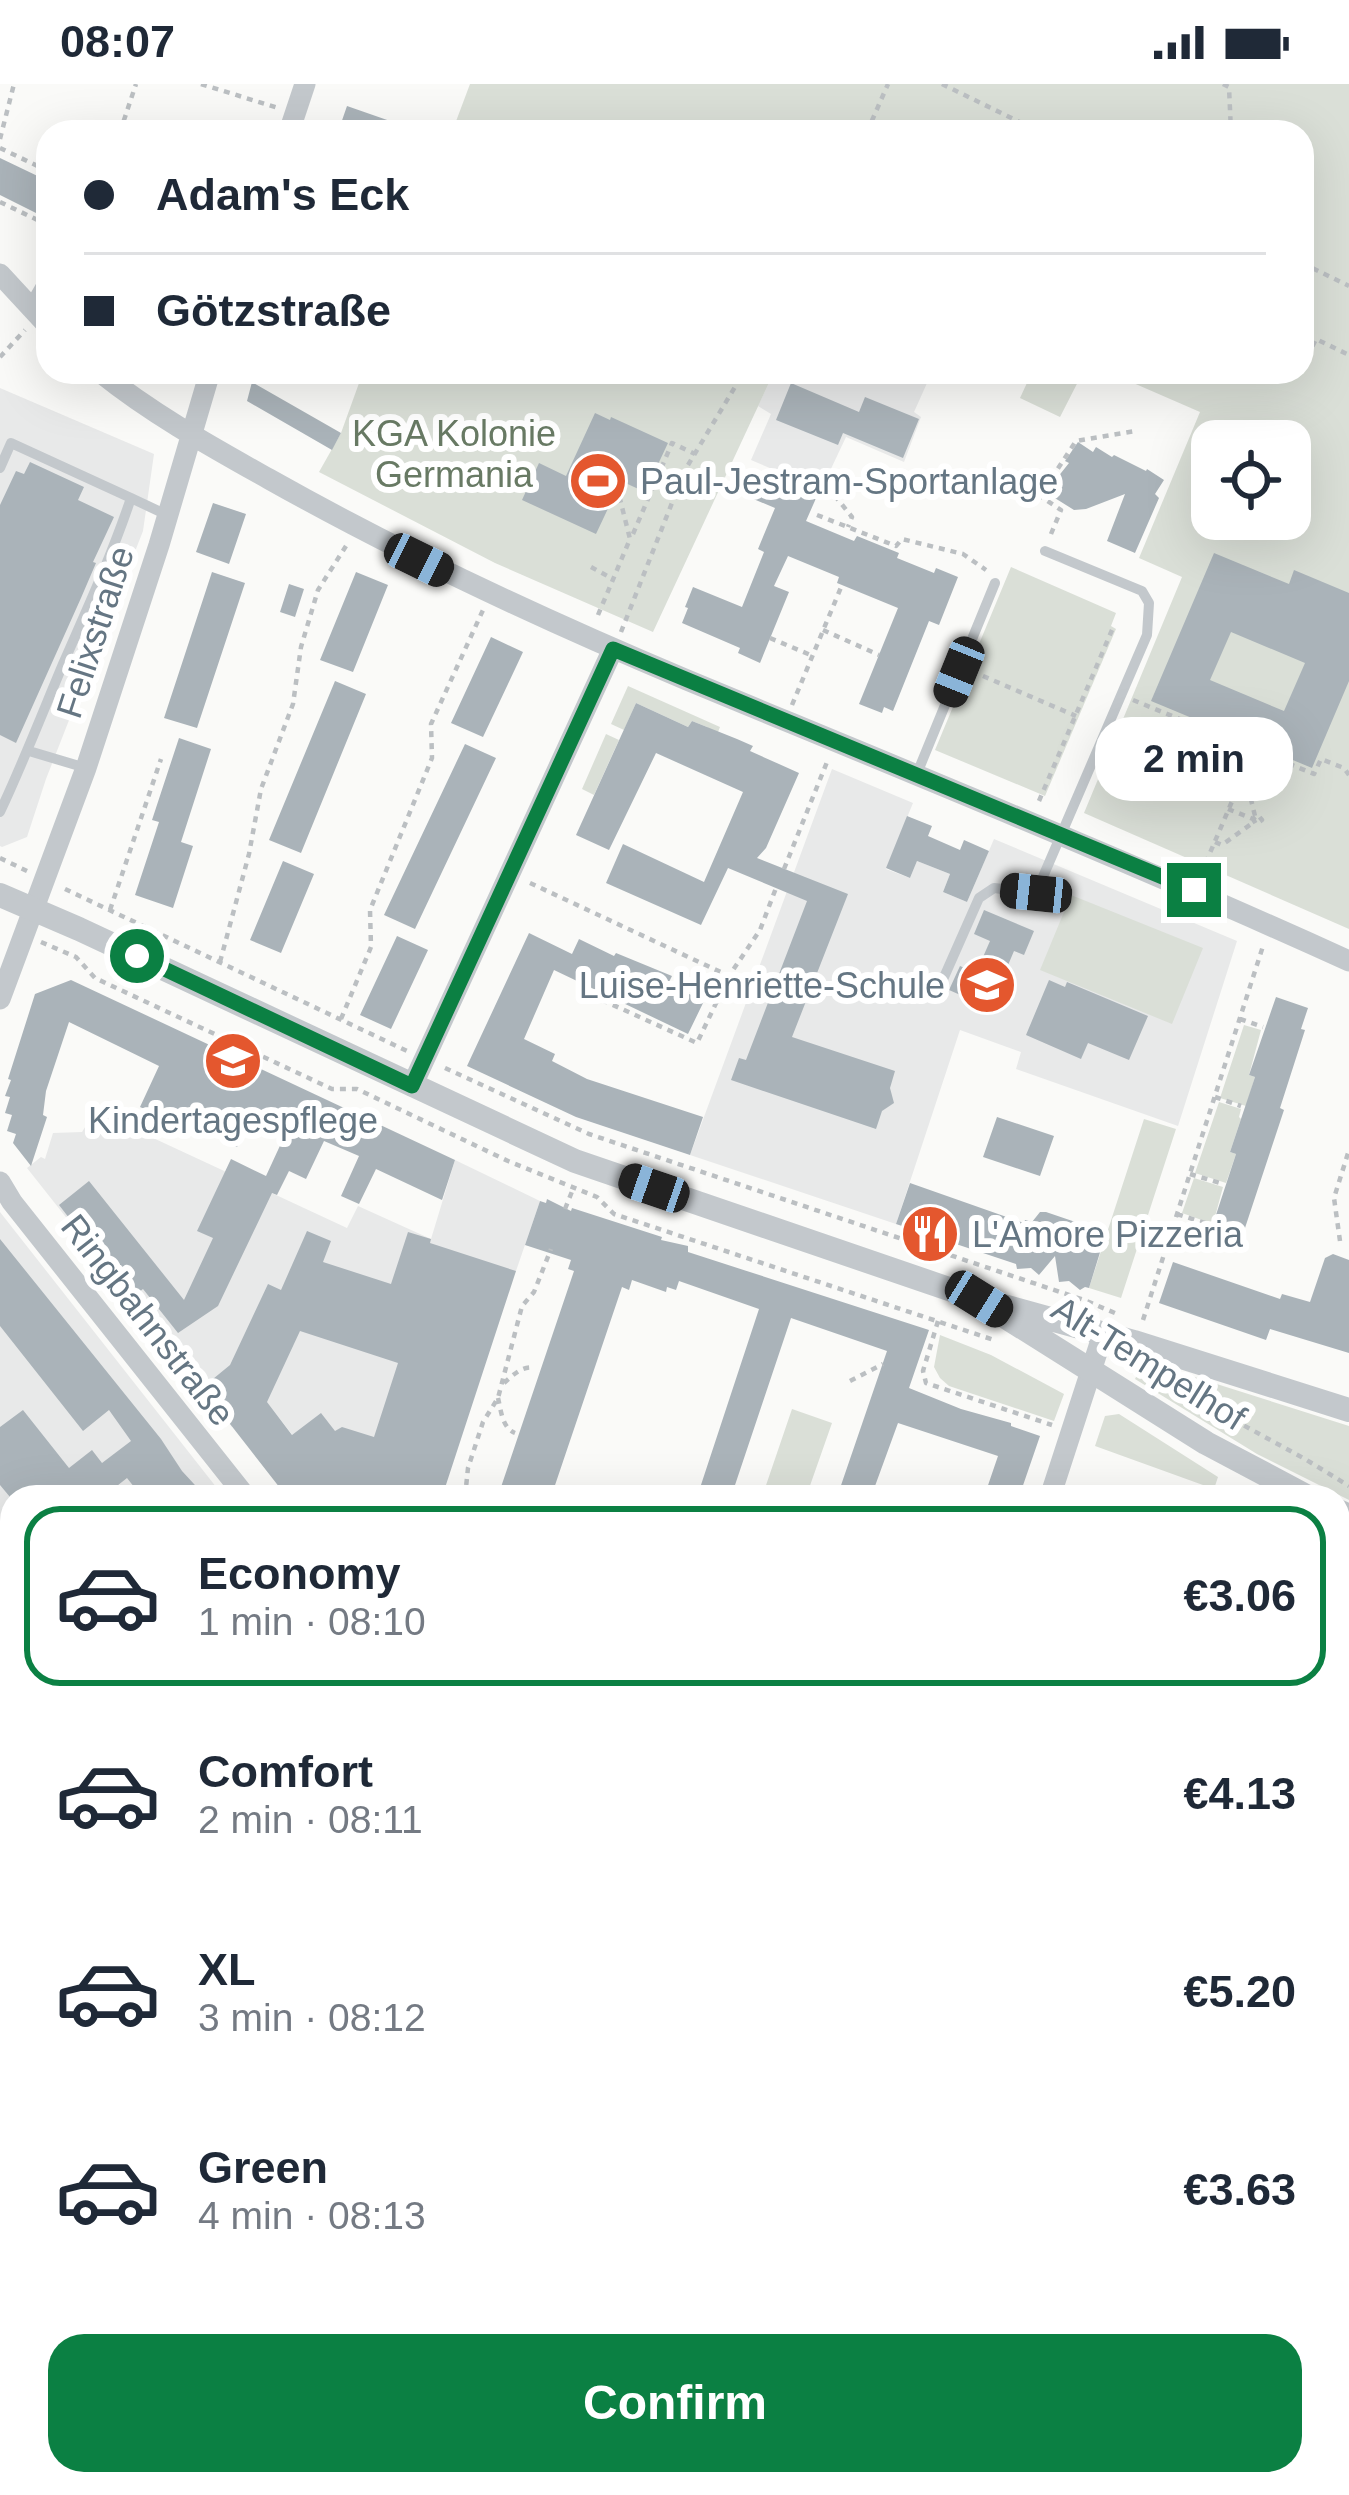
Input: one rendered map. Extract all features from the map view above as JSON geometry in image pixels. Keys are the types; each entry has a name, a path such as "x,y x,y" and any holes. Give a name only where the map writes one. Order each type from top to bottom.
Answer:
{"street":[{"path":"293,120 305,84"},
{"path":"0,274 36,314"},
{"path":"117,384 191,435 356,527 491,594 1194,890 1349,961"},
{"name":"Felixstraße","path":"33,909 86,769 206,384"},
{"path":"412,1086 613,649"},
{"path":"0,895 575,1161 979,1299"},
{"path":"0,999 33,909"},
{"name":"Ringbahnstraße","path":"0,1182 236,1485"},
{"name":"Alt-Tempelhof","path":"979,1299 1114,1329 1349,1410"},
{"name":"Alt-Tempelhof","path":"979,1299 1206,1443 1285,1485"},
{"path":"1054,1485 1091,1370 1114,1329"}],"lane":[{"path":"0,468 11,442 167,515"},
{"path":"0,812 110,560 131,498"},
{"path":"937,993 979,898 994,888 1036,893 1147,635 1150,603 1142,591 1045,551"},
{"path":"916,776 994,584"},
{"path":"29,751 86,769"}],"path":[{"path":"0,139 14,84"},
{"path":"124,120 136,84"},
{"path":"201,84 285,120"},
{"path":"872,120 888,84"},
{"path":"941,84 1015,120"},
{"path":"1225,84 1230,120"},
{"path":"0,148 36,164"},
{"path":"0,202 36,220"},
{"path":"1314,268 1348,284"},
{"path":"0,357 36,318"},
{"path":"1314,342 1316,339 1349,355"},
{"path":"613,649 672,501 737,384"},
{"path":"1045,551 1061,510 1040,496 1076,441 1135,431"},
{"path":"598,615 672,443 695,454"},
{"path":"827,486 852,517 848,527"},
{"path":"612,487 619,495 631,539"},
{"path":"817,515 896,546 902,538 963,554 990,572 994,584"},
{"path":"220,962 261,789 293,704 301,647 318,590 356,527"},
{"path":"591,567 613,579"},
{"path":"785,721 842,585"},
{"path":"341,1019 371,947 370,910 432,758 431,724 491,594"},
{"path":"824,630 879,655"},
{"path":"1030,823 1112,630"},
{"path":"770,638 813,656"},
{"path":"983,676 1076,716"},
{"path":"1122,695 1314,774 1321,759 1349,775"},
{"path":"1193,725 1235,793"},
{"path":"1194,890 1255,747"},
{"path":"110,910 161,759"},
{"path":"784,869 827,762"},
{"path":"1244,772 1254,819"},
{"path":"1228,809 1254,819"},
{"path":"1215,842 1222,845 1254,819"},
{"path":"0,858 32,873"},
{"path":"530,884 729,976"},
{"path":"58,886 408,1051"},
{"path":"580,990 698,1043 729,976 760,929 776,888"},
{"path":"48,943 76,957 95,978 332,1089 357,1089 597,1197 614,1214 1007,1345"},
{"path":"1143,1320 1263,946"},
{"path":"1240,1019 1263,1027"},
{"path":"436,1064 589,1134 1111,1310 1114,1329"},
{"path":"1214,1097 1241,1106"},
{"path":"1340,1241 1334,1198 1349,1150"},
{"path":"1190,1174 1223,1184"},
{"path":"565,1209 572,1189"},
{"path":"1177,1214 1211,1225"},
{"path":"466,1485 484,1422 498,1398 522,1306 534,1292 551,1249"},
{"path":"938,1321 925,1363 926,1383 1058,1426"},
{"path":"850,1381 883,1364"},
{"path":"502,1385 517,1372 535,1368"},
{"path":"914,1375 924,1378"},
{"path":"1174,1404 1189,1376"},
{"path":"1181,1391 1347,1485"},
{"path":"498,1398 508,1431 514,1433"}],"shaded area":[{"path":"768,384 927,384 914,412 921,417 904,462 846,437 821,490 751,460 771,414 758,406"},
{"path":"0,388 154,454 143,531 27,837 2,847 0,846"},
{"name":"Luise-Henriette-Schule","path":"832,769 913,803 886,869 910,878 917,861 950,874 943,892 967,902 994,839 1237,941 1178,1126 1016,1069 1021,1052 960,1030 896,1224 690,1155"},
{"path":"95,1111 347,1228 358,1206 431,1239 455,1160 540,1201 516,1271 382,1480 331,1485 266,1401 232,1427 27,1168 45,1159 53,1133 82,1132"},
{"path":"0,1212 215,1485 0,1485"}],"green space":[{"path":"470,84 1349,84 1349,929 1084,813 1182,577 1139,558 1191,434 1191,540 1311,540 1311,420 1197,420 1200,412 1136,384 1314,384 1314,120 456,120"},
{"name":"KGA Kolonie Germania","path":"359,384 768,384 653,632 495,563 319,472 341,433"},
{"path":"1026,384 1077,384 1060,417 1020,398"},
{"path":"1011,567 1116,613 1111,626 1116,629 1045,796 935,750"},
{"path":"628,686 720,727 716,737 707,727 692,721 688,727 636,703 624,730 611,724"},
{"path":"606,734 619,740 594,795 582,789"},
{"path":"1071,895 1203,948 1172,1024 1040,970"},
{"path":"1244,1025 1261,1030 1246,1106 1220,1098"},
{"path":"1219,1102 1241,1109 1230,1152 1236,1154 1226,1183 1195,1173"},
{"path":"1144,1119 1176,1129 1121,1298 1089,1288"},
{"path":"1194,1178 1223,1187 1213,1224 1182,1213"},
{"path":"940,1335 991,1355 1064,1394 1054,1421 949,1386 934,1367"},
{"path":"1144,1361 1349,1426 1349,1485 1319,1485 1257,1454 1135,1379"},
{"path":"792,1409 832,1423 810,1485 766,1485"},
{"path":"1119,1414 1218,1477 1215,1485 1203,1485 1095,1446 1105,1416"}],"building":[{"path":"347,106 387,120 342,120"},
{"path":"0,158 36,175 36,213 0,195"},
{"path":"255,384 341,433 332,450 247,401"},
{"path":"791,384 859,412 865,397 919,419 903,458 843,433 838,445 776,420"},
{"path":"595,413 668,443 645,492 621,481 596,534 522,500 539,463 566,476"},
{"path":"1078,442 1164,480 1135,553 1107,541 1125,494 1074,510 1050,495"},
{"path":"30,462 84,487 78,500 114,517 16,743 0,735 0,505 16,471 24,474"},
{"path":"755,470 817,496 806,521 899,553 897,558 934,573 936,568 958,577 939,625 929,621 893,711 884,707 882,713 859,704 898,608 837,583 839,577 788,556 774,586 789,592 760,663 738,653 740,648 682,623 693,587 742,607 775,508 744,495"},
{"path":"213,503 246,514 229,564 196,552"},
{"path":"1214,553 1289,584 1294,570 1349,593 1349,681 1312,768 1151,701","holes":["1231,632 1305,663 1284,711 1210,680"]},
{"path":"212,572 245,583 197,728 164,718"},
{"path":"356,572 388,585 353,672 320,660"},
{"path":"289,584 304,589 295,617 280,612"},
{"path":"491,637 523,652 483,737 451,723"},
{"path":"335,681 366,694 301,853 269,840"},
{"path":"636,703 688,727 692,721 737,739 753,746 750,751 799,773 766,848 757,858 848,894 792,1037 895,1071 890,1088 894,1103 882,1111 876,1129 731,1080 739,1058 746,1060 807,901 728,868 701,925 606,883 623,844 704,882 743,792 656,753 609,850 576,835"},
{"path":"179,738 211,749 181,842 193,846 173,908 135,895 159,822 152,820"},
{"path":"465,744 496,758 415,929 384,915"},
{"path":"907,816 932,826 928,836 960,850 964,840 989,851 967,902 943,892 950,874 917,861 910,878 886,868"},
{"path":"283,861 314,874 281,953 250,940"},
{"path":"984,910 1034,931 1024,955 1014,951 1000,984 1009,988 999,1012 949,990 960,966 976,973 990,941 974,934"},
{"path":"529,933 572,954 579,939 616,953 672,976 668,984 704,1001 688,1034 554,970 524,1039 555,1054 552,1061 587,1079 703,1117 690,1155 576,1117 467,1066"},
{"path":"397,936 428,950 391,1029 360,1015"},
{"path":"71,980 455,1160 442,1200 376,1169 359,1204 341,1196 359,1156 324,1141 306,1179 289,1171 277,1195 272,1193 218,1306 178,1333 143,1289 131,1298 59,1205 89,1181 184,1300 213,1238 197,1231 231,1159 266,1176 290,1124 256,1108 237,1147 161,1108 158,1115 140,1107 159,1066 69,1022 46,1091 43,1115 47,1117 31,1166 13,1143 16,1134 7,1131 12,1115 5,1113 8,1079 35,994"},
{"path":"1049,980 1065,987 1067,982 1148,1016 1129,1060 1088,1043 1081,1059 1026,1035"},
{"path":"1276,997 1308,1008 1301,1029 1305,1030 1243,1234 1213,1224 1255,1077 1249,1075"},
{"path":"997,1117 1054,1136 1040,1176 983,1157"},
{"path":"910,1183 1024,1223 1046,1212 1096,1229 1096,1244 1102,1246 1089,1288 1080,1290 1069,1281 1059,1282 1055,1256 1039,1275 1031,1268 1017,1269 1016,1264 896,1224"},
{"path":"547,1199 571,1211 662,1237 688,1246 688,1252 929,1330 909,1388 1040,1436 1023,1485 988,1485 998,1456 898,1423 875,1485 841,1485 887,1351 791,1318 735,1485 701,1485 759,1309 679,1281 676,1290 667,1287 666,1292 632,1280 629,1290 622,1287 555,1485 502,1485 574,1271 568,1269 571,1260 525,1245 540,1201"},
{"path":"307,1231 331,1241 323,1262 391,1284 408,1232 516,1271 446,1485 278,1485 202,1388 230,1365 268,1284 281,1290","holes":["300,1331 398,1363 374,1437 342,1427 335,1431 321,1413 292,1435 267,1402"]},
{"path":"0,1239 195,1485 133,1485 127,1478 118,1485 0,1485 0,1427 23,1410 69,1468 92,1450 102,1463 131,1441 109,1410 83,1431 0,1326"},
{"path":"1333,1254 1349,1260 1349,1353 1270,1329 1266,1340 1159,1303 1173,1262 1280,1299 1282,1294 1310,1302 1325,1258"}],"place":[{"name":"Paul-Jestram-Sportanlage","path":"598,481"},
{"name":"Luise-Henriette-Schule","path":"987,985"},
{"name":"Kindertagespflege","path":"233,1061"},
{"name":"L'Amore Pizzeria","path":"930,1234"}],"route":[{"path":"137,956 412,1086 613,649 1194,890"}]}
